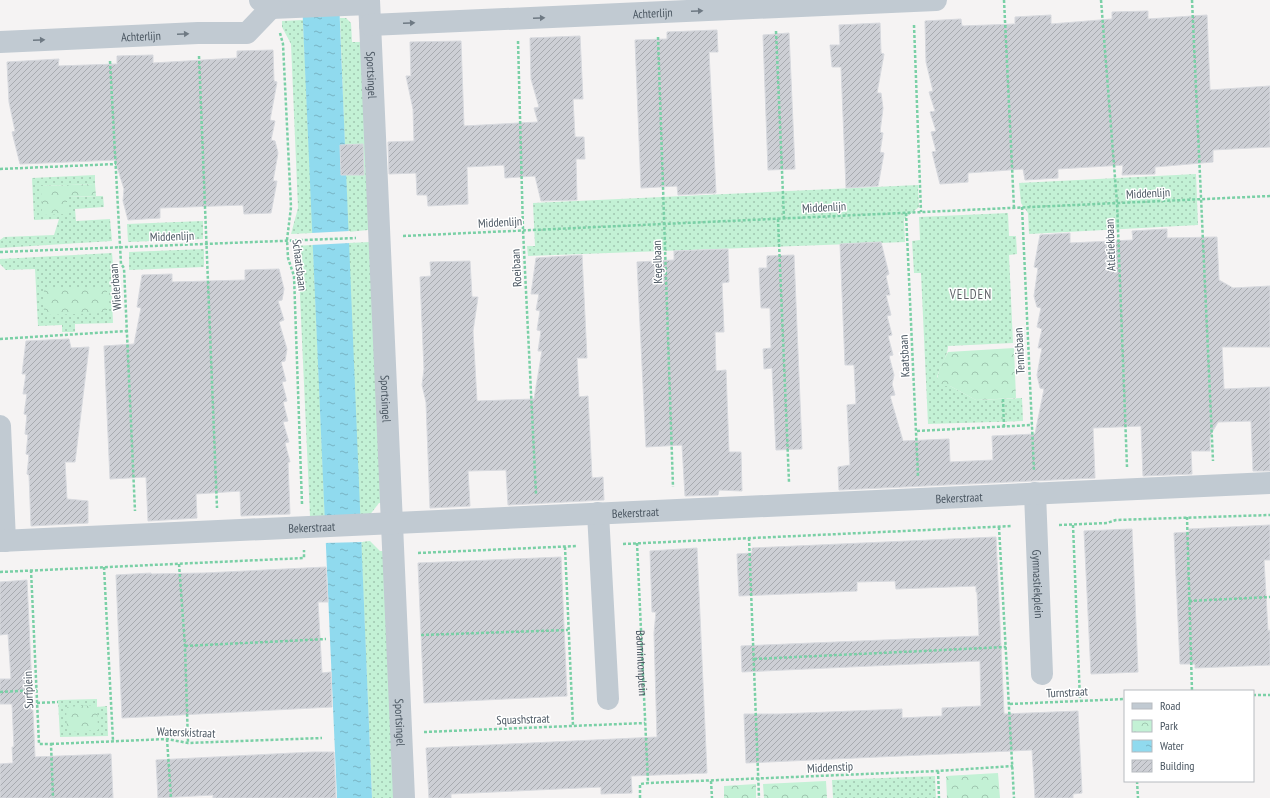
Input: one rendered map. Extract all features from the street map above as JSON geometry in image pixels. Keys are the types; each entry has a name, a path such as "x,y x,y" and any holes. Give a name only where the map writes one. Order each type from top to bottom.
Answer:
{"street":[{"name":"Achterlijn","path":"0,42 198,33 247,33 271,5 517,18 936,0"},
{"name":"Sportsingel","path":"366,9 370,237 393,549 404,798"},
{"path":"0,426 2,541"},
{"name":"Bekerstraat","path":"2,541 218,531 306,534 369,524 1270,483"},
{"name":"Gymnastiekplein","path":"1035,494 1042,674"},
{"path":"598,513 608,699"}],"path":[{"path":"1004,0 1014,208"},
{"name":"Atletiekbaan","path":"1101,0 1117,203 1128,489"},
{"path":"1192,0 1214,486"},
{"path":"904,1 914,20 921,212"},
{"name":"Schaatsbaan","path":"271,5 283,44 291,207 287,240 288,258 294,276 306,534"},
{"path":"774,8 784,218"},
{"name":"Kegelbaan","path":"657,13 665,224 673,510"},
{"name":"Roeibaan","path":"517,18 523,230 537,516"},
{"path":"198,33 218,531"},
{"name":"Wielerbaan","path":"108,37 121,264 124,268 136,535"},
{"path":"0,170 116,164"},
{"name":"Middenlijn","path":"0,252 665,224 1270,196"},
{"name":"Tennisbaan","path":"1022,208 1035,494"},
{"name":"Kaatsbaan","path":"906,213 919,499"},
{"path":"778,219 790,504"},
{"path":"0,339 127,331"},
{"path":"1003,399 1004,427"},
{"path":"917,431 1032,425"},
{"path":"393,549 409,554 1036,525 1073,525 1107,523 1116,520 1270,514"},
{"path":"1187,517 1192,690"},
{"path":"1073,525 1080,700"},
{"path":"999,527 1010,704 1014,798"},
{"path":"0,572 304,558 306,534"},
{"path":"749,538 759,798"},
{"name":"Badmintonplein","path":"637,543 648,783"},
{"path":"565,547 573,726"},
{"path":"179,564 185,646 188,743"},
{"path":"104,567 113,741"},
{"name":"Surfplein","path":"31,570 39,744 51,744"},
{"path":"1189,601 1270,597"},
{"path":"397,636 568,630"},
{"path":"185,646 326,639"},
{"path":"754,659 1006,647"},
{"path":"0,692 37,690"},
{"path":"1254,695 1270,695"},
{"name":"Turnstraat","path":"1010,704 1124,699"},
{"path":"37,703 58,702"},
{"name":"Squashstraat","path":"401,733 645,723"},
{"name":"Waterskistraat","path":"51,744 167,739 188,743 322,738"},
{"path":"167,739 170,798"},
{"path":"51,744 53,798"},
{"name":"Middenstip","path":"648,783 938,771 1013,766"},
{"path":"938,771 939,798"},
{"path":"711,781 712,798"},
{"path":"1137,782 1138,798"},
{"path":"640,798 640,784 648,783"}],"green space":[{"path":"340,18 346,18 351,23 352,42 361,42 370,230 348,232"},
{"path":"303,20 313,233 291,234 298,208 291,44 282,27 282,21"},
{"path":"1196,174 1198,225 1029,234 1028,213 1021,203 1019,183"},
{"path":"95,175 95,184 41,186 67,197 103,196 104,207 75,209 76,221 110,219 112,241 0,248 0,240 4,237 54,235 59,219 34,220 32,178"},
{"path":"95,184 96,196 67,197 67,214 42,215 41,186"},
{"path":"918,185 919,207 904,219 905,242 528,256 527,246 535,246 533,203"},
{"path":"1008,213 1009,236 1016,236 1017,254 1009,255 1013,343 948,346 947,354 937,377 943,386 950,386 976,400 1022,398 1023,421 928,424 921,273 914,273 912,241 920,240 919,217"},
{"path":"203,221 203,239 128,242 127,224"},
{"path":"370,242 381,503 379,503 369,516 359,516 348,243"},
{"path":"313,245 325,516 310,516 299,274 292,246"},
{"path":"204,249 204,267 129,270 129,252"},
{"path":"112,253 113,265 119,265 119,277 111,278 113,323 75,324 75,332 62,332 62,325 38,326 35,269 6,270 0,264 0,259"},
{"path":"107,288 107,313 44,315 44,289"},
{"path":"1014,348 1016,398 976,400 950,386 937,384 939,371 948,352"},
{"path":"370,541 380,551 383,551 395,798 372,798 361,542"},
{"path":"97,699 97,707 107,706 108,736 60,737 58,700"},
{"path":"97,705 98,730 67,732 66,707"},
{"path":"998,773 1000,798 947,798 946,776"},
{"path":"935,776 936,798 833,798 832,780"},
{"path":"826,781 827,798 764,798 763,784"},
{"path":"756,784 756,798 724,798 724,786"}],"water":[{"path":"302,0 339,0 372,798 337,798"}],"pier":[{"path":"350,231 350,243 311,245 311,233"},
{"path":"361,516 363,542 324,543 323,518"}],"building":[{"path":"1148,11 1148,19 1207,15 1210,90 1270,86 1270,147 1213,150 1213,162 1155,167 1155,174 1122,175 1123,165 1058,169 1058,178 1025,180 1023,169 968,173 968,182 940,184 932,152 936,151 931,132 936,131 930,112 935,111 929,92 933,91 926,62 925,21 961,19 962,26 1015,24 1015,17 1051,15 1051,24 1112,19 1112,12"},
{"path":"880,23 881,53 884,54 877,93 881,93 883,108 880,132 883,133 880,152 884,153 878,186 846,188 841,67 832,67 830,45 840,45 839,25"},
{"path":"717,30 718,52 709,52 716,193 678,195 677,186 641,188 635,40 667,39 667,32"},
{"path":"789,33 795,169 768,170 763,35"},
{"path":"580,36 583,99 573,99 575,137 584,137 585,159 576,159 577,200 541,201 535,176 505,178 504,165 467,167 468,204 428,206 427,195 417,195 416,173 389,174 388,142 414,141 413,109 406,76 411,76 410,42 461,41 464,126 538,122 534,108 539,107 531,79 530,38"},
{"path":"273,50 274,81 277,82 270,120 275,121 271,140 275,141 278,153 273,181 277,181 271,213 244,214 243,205 160,208 160,218 128,220 123,201 124,189 115,160 20,164 12,132 15,131 9,102 7,62 59,59 58,66 117,64 117,56 153,55 153,63 237,58 237,51"},
{"path":"363,144 364,175 341,175 340,145"},
{"path":"1167,229 1167,238 1217,237 1219,280 1233,288 1270,286 1270,347 1222,347 1224,389 1270,387 1270,471 1253,471 1251,421 1218,422 1210,436 1210,451 1191,451 1192,474 1143,476 1141,426 1093,428 1095,478 839,490 838,467 850,465 847,405 856,404 854,365 845,365 840,244 881,242 889,274 886,276 890,295 886,295 891,315 887,316 892,335 888,336 893,355 889,356 894,375 892,384 895,395 890,396 903,441 949,439 950,462 972,461 993,460 992,436 1035,434 1044,389 1040,388 1037,375 1042,348 1038,348 1042,329 1037,327 1041,308 1037,307 1034,296 1038,268 1034,267 1040,235 1070,233 1070,243 1133,240 1132,231"},
{"path":"728,249 729,282 722,283 724,332 715,332 716,371 726,370 729,452 741,452 742,491 719,490 718,495 685,496 682,445 646,447 637,262 674,260 674,251"},
{"path":"582,255 587,358 577,358 579,397 588,396 592,478 603,477 604,500 508,505 506,470 468,471 470,506 430,508 426,402 422,385 424,369 420,277 431,276 430,262 470,261 472,297 478,297 473,331 477,401 534,399 542,351 538,351 541,331 537,330 540,311 536,310 539,294 531,294 536,258"},
{"path":"794,255 802,449 776,450 772,368 764,369 763,349 771,348 770,308 761,308 759,268 767,268 767,256"},
{"path":"279,269 284,289 282,300 278,301 284,320 279,322 287,349 285,361 281,362 286,381 282,382 287,401 283,402 288,421 283,422 289,442 285,443 290,462 288,462 290,514 241,516 240,491 196,494 197,518 148,521 146,477 110,479 104,346 134,344 141,308 137,307 142,275 172,274 172,282 245,280 245,270"},
{"path":"69,339 71,348 89,347 75,462 65,462 67,499 88,501 88,523 31,526 29,475 27,474 29,455 26,454 28,435 25,434 27,415 24,414 27,394 23,394 26,374 22,374 26,341"},
{"path":"1270,525 1270,560 1264,560 1268,631 1270,630 1270,665 1195,668 1195,664 1180,664 1174,533 1189,532 1189,529"},
{"path":"1132,529 1138,672 1091,674 1084,531"},
{"path":"996,537 1004,714 1078,711 1082,793 1073,794 1073,798 1035,798 1032,750 746,763 744,714 902,709 902,718 942,716 942,708 981,706 980,661 742,672 741,646 979,636 976,586 896,589 895,581 857,582 857,591 739,596 737,554 752,553 752,548"},
{"path":"697,548 707,773 631,776 632,793 601,794 601,787 451,794 451,798 429,798 426,748 657,737 654,633 656,612 652,612 650,551"},
{"path":"561,557 567,696 424,703 418,563"},
{"path":"326,567 328,602 318,602 322,673 331,672 332,707 122,718 116,575 151,573 204,573"},
{"path":"27,580 35,757 111,754 113,798 0,798 0,764 13,763 12,747 14,747 12,704 0,704 0,679 11,679 8,634 0,635 0,582"},
{"path":"334,752 336,798 213,798 213,795 158,798 156,760"}],"district":[{"name":"VELDEN","path":"971,294"}]}
